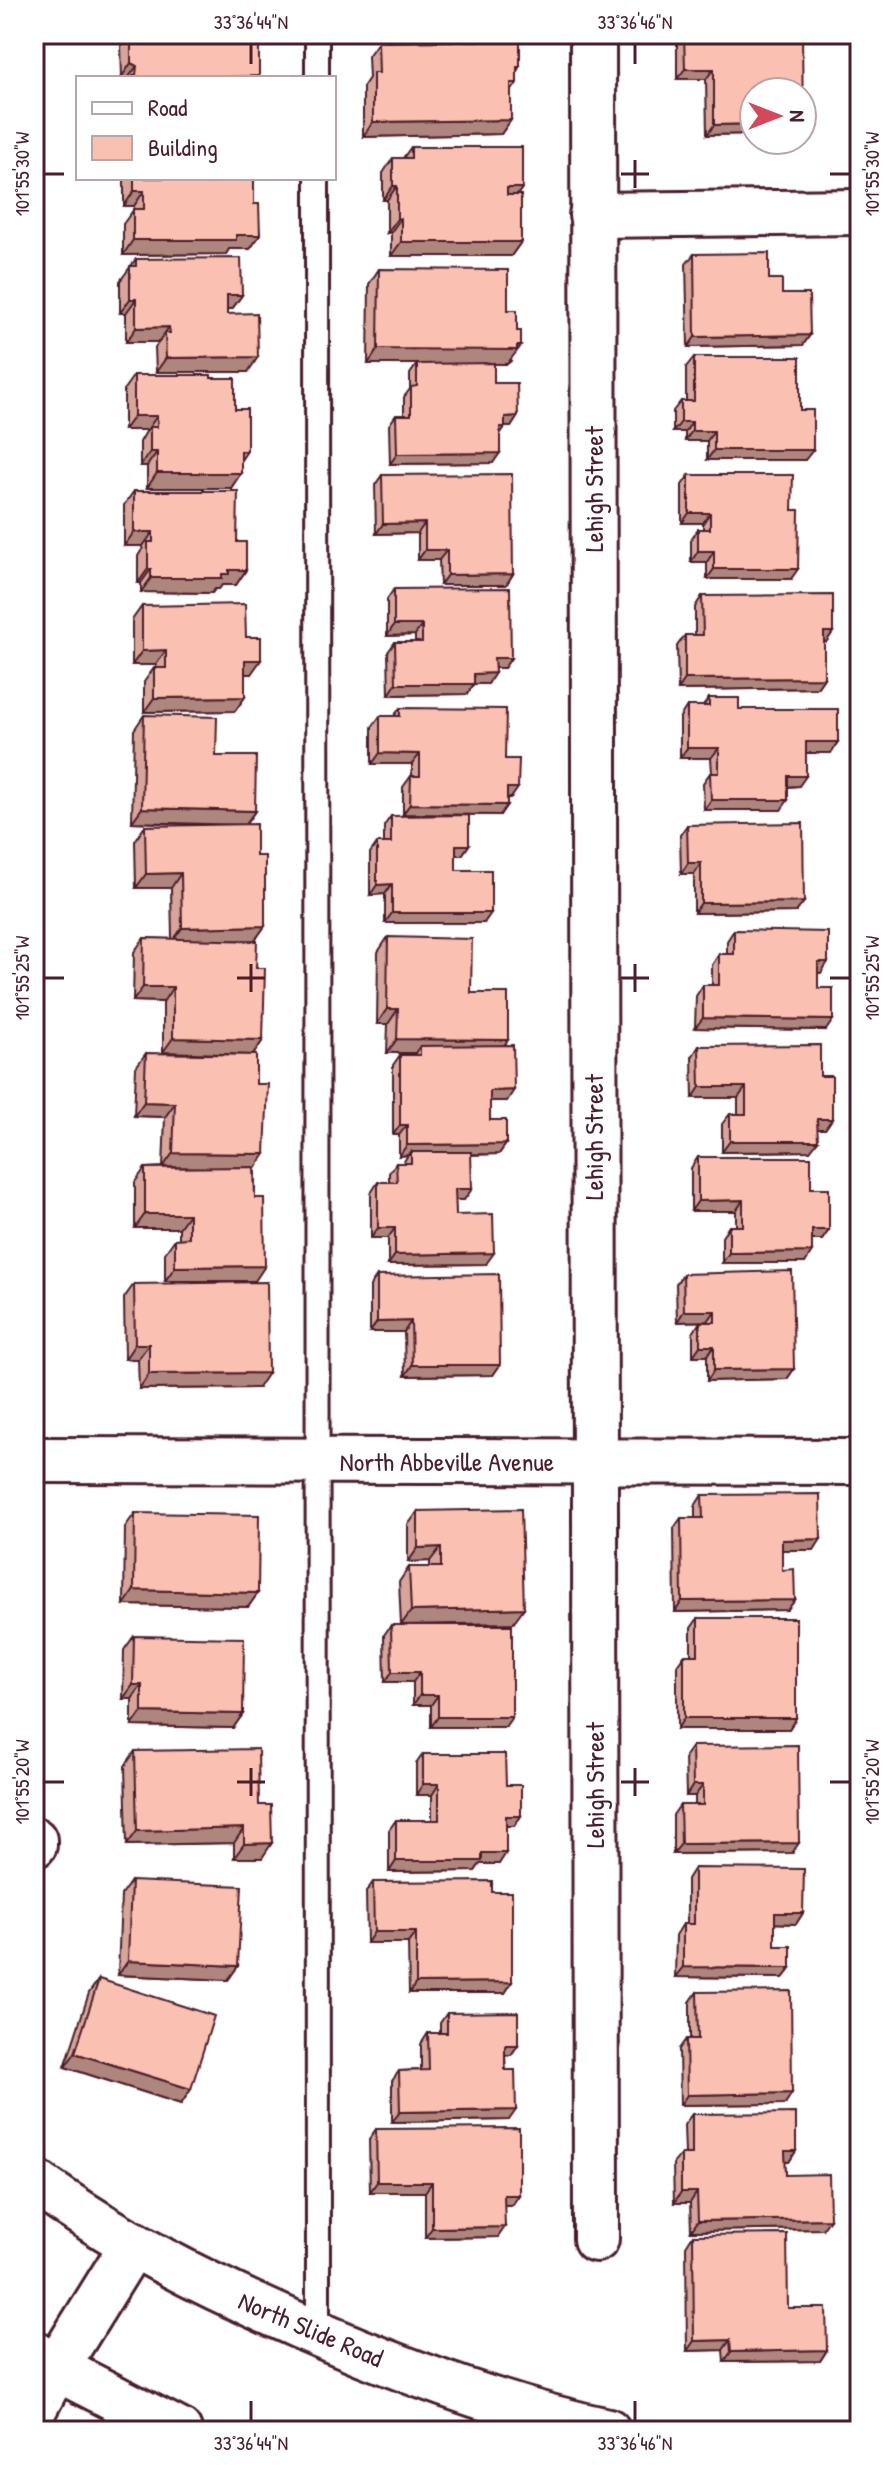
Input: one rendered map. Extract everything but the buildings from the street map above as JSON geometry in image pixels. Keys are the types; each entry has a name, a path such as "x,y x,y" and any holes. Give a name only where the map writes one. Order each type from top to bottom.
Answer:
{"street":[{"name":"Lehigh Street","path":"593,34 596,2239"},
{"path":"592,215 860,212"},
{"name":"North Abbeville Avenue","path":"34,1460 860,1462"},
{"name":"North Slide Road","path":"34,2181 133,2244 244,2302 361,2353 465,2391 608,2431"},
{"path":"34,2409 45,2361 133,2244"},
{"path":"45,2361 179,2431"}],"lane":[{"path":"317,34 317,76"},
{"path":"317,180 318,2334"}]}
